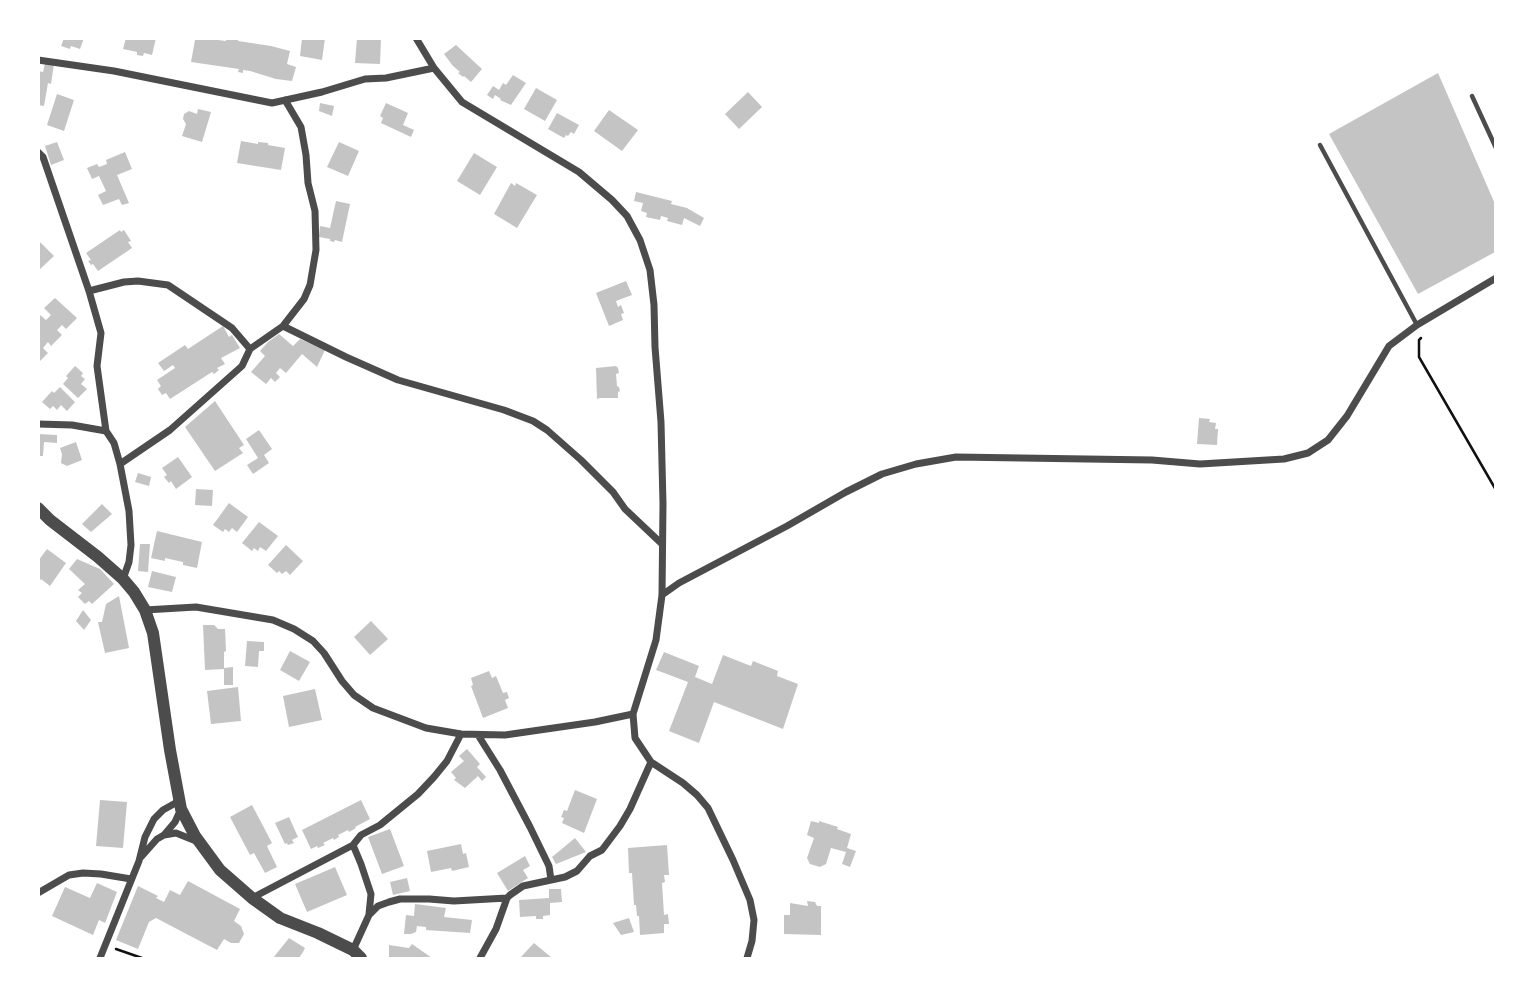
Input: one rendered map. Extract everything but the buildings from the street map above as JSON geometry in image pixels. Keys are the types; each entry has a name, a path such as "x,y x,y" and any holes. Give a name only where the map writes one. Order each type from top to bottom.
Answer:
{"street":[{"path":"416,38 434,68 461,102 579,172 627,216 640,240 650,270 654,305 661,422 662,595 656,640 633,714 635,738 651,761 683,783 708,808 750,900 754,920 747,958"},
{"path":"38,60 114,71 272,103 365,79 386,78 434,68"},
{"path":"120,464 152,444 190,413 242,366 250,349 283,326 304,299 310,285 316,250 315,211 308,183 301,127 285,100"},
{"path":"38,152 43,157 101,333 97,366 106,431 114,443 129,511 131,545 123,579"},
{"path":"662,595 679,583 846,492 883,474 916,464 956,457 1152,460 1200,464 1284,459 1308,453 1328,440 1348,416 1389,346 1417,325 1496,278"},
{"path":"89,291 124,282 168,285 232,328 250,349"},
{"path":"283,326 398,380 533,421 581,460 613,492 625,509 662,544"},
{"path":"38,424 72,425 106,431"},
{"path":"38,508 123,579 145,610 153,633 180,805 200,843 220,870 280,918 318,933 357,954 369,915 371,894 353,845"},
{"path":"145,610 196,607 274,620 313,641 342,681 373,708 426,728 461,734 505,735 633,714"},
{"path":"252,898 353,845 362,835 380,825 418,794 447,761 461,734"},
{"path":"478,735 524,815 549,866 551,880"},
{"path":"480,958 496,929 507,898 523,886 565,877 577,871 590,856 602,850 630,808 651,761"},
{"path":"139,861 175,822 180,805"},
{"path":"100,958 154,819 163,810 180,805"},
{"path":"163,835 176,833 200,843"},
{"path":"38,893 69,875 101,874 131,879"},
{"path":"369,915 378,906 400,899 454,901 507,898"}],"lane":[{"path":"1472,96 1496,148"},
{"path":"1320,145 1417,325"}],"path":[{"path":"1426,332 1419,340 1419,358 1496,490"},
{"path":"103,948 117,949 142,958"}]}
